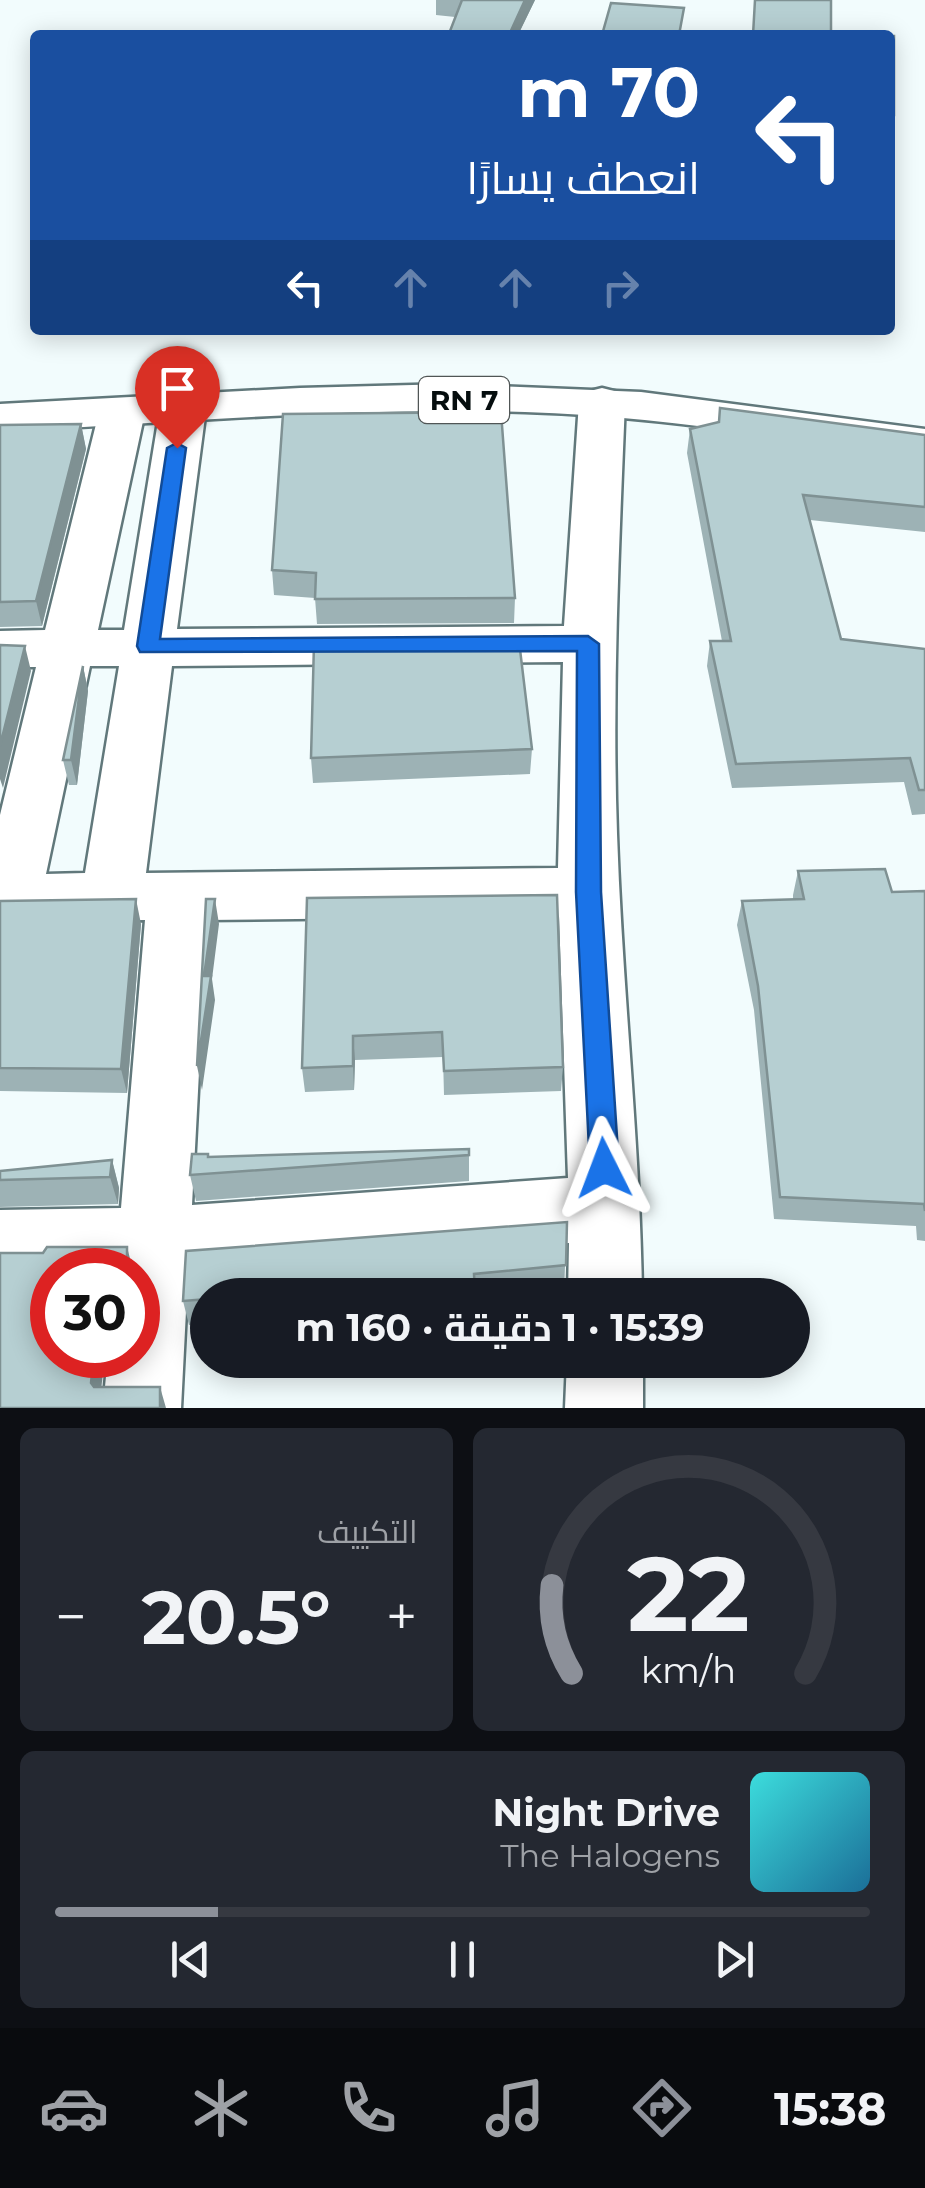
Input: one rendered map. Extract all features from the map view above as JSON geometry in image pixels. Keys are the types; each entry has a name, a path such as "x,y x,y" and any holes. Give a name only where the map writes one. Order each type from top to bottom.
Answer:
{"street":[{"name":"RN 7","path":"0,418 375,399 602,402 925,443"},
{"path":"602,402 588,644 589,892 606,1208 606,1278"},
{"path":"112,896 183,409"},
{"path":"122,412 5,898 589,892"},
{"path":"0,649 588,644"},
{"path":"142,1408 178,896"},
{"path":"0,1243 154,1241 606,1208"},
{"path":"604,1378 604,1408"}],"building":[{"path":"462,0 525,0 511,30 450,30"},
{"path":"755,0 831,0 831,30 753,30"},
{"path":"611,3 684,8 680,30 603,30"},
{"path":"720,408 925,435 925,507 803,495 841,639 925,649 925,790 919,790 910,758 736,764 710,641 731,641 690,429 719,422"},
{"path":"501,412 515,598 315,599 316,573 272,570 283,414"},
{"path":"81,424 36,601 0,602 0,425"},
{"path":"519,641 532,749 311,758 314,643"},
{"path":"0,645 25,646 0,746"},
{"path":"83,666 71,760 63,760"},
{"path":"885,869 892,892 925,891 925,1211 924,1204 780,1197 758,986 742,901 804,899 798,871"},
{"path":"557,895 563,1067 444,1071 442,1032 353,1036 353,1066 302,1068 307,898"},
{"path":"136,899 121,1069 0,1068 0,901"},
{"path":"206,899 215,899 204,976 211,976 197,1066"},
{"path":"469,1149 469,1155 190,1175 192,1154 208,1157"},
{"path":"112,1160 110,1177 0,1180 0,1171"},
{"path":"567,1222 566,1265 474,1274 474,1278 190,1278 190,1300 183,1301 186,1251"},
{"path":"47,1247 127,1247 127,1248"},
{"path":"0,1253 30,1253 30,1378 92,1378 94,1387 160,1387 160,1408 0,1408"}],"route":[{"path":"177,448 148,646 588,644 589,892 604,1168"}]}
